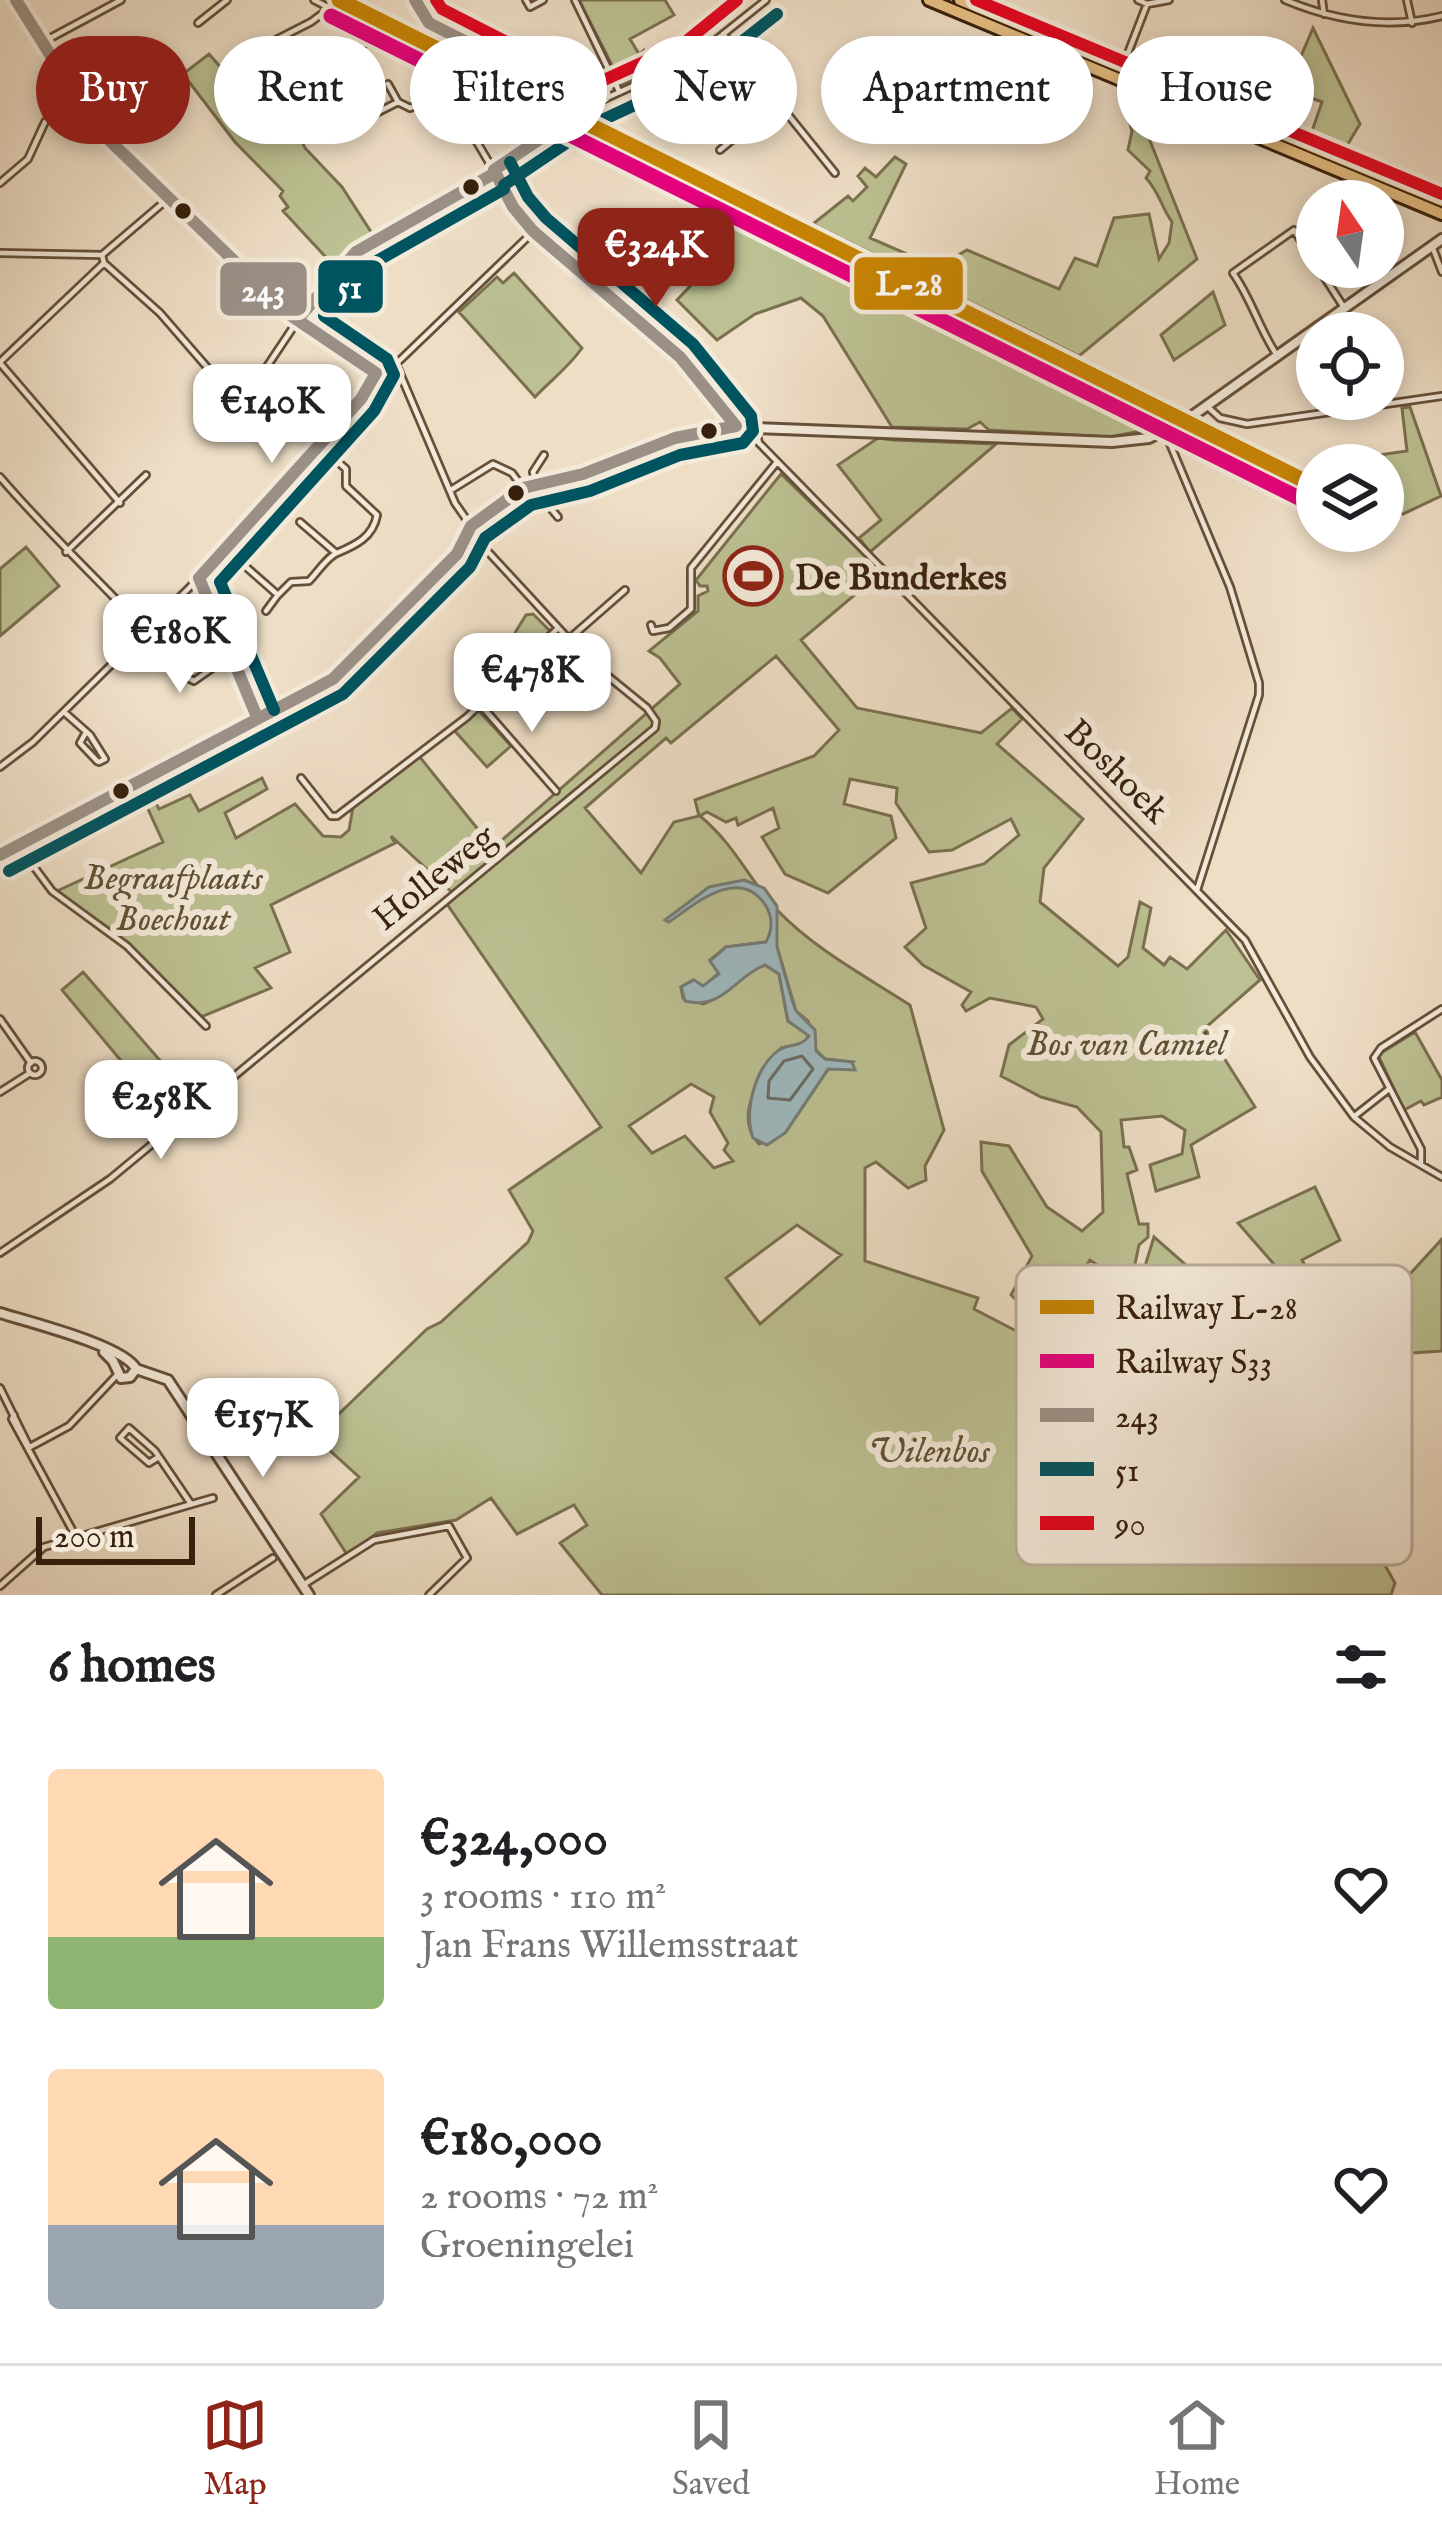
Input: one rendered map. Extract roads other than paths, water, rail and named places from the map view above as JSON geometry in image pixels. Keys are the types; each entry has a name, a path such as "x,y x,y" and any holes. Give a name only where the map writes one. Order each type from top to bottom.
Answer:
{"main road":[{"path":"928,0 1117,71"},
{"path":"960,0 1117,71"},
{"path":"1283,144 1442,214"},
{"path":"1299,144 1442,201"}],"street":[{"path":"16,0 39,36"},
{"path":"54,36 122,0"},
{"path":"199,23 227,0"},
{"path":"314,0 410,58"},
{"path":"415,0 429,23 455,36"},
{"path":"526,0 530,8 543,0"},
{"path":"575,0 619,91"},
{"path":"607,97 681,65 766,0"},
{"path":"1138,0 1147,4 1169,0"},
{"path":"1285,0 1324,14 1412,23 1442,16"},
{"path":"1322,0 1324,14"},
{"path":"1407,0 1412,23"},
{"path":"1135,36 1147,4"},
{"path":"284,36 330,8"},
{"path":"368,36 370,31"},
{"path":"388,83 398,102 410,109"},
{"path":"386,108 398,102"},
{"path":"797,126 835,173"},
{"path":"0,183 28,158 36,141"},
{"path":"114,144 297,320 376,373"},
{"path":"478,144 513,207 533,231 680,357 736,426"},
{"path":"0,253 103,259 232,395 247,392 297,320 356,252 535,144"},
{"path":"596,144 678,180"},
{"path":"720,150 727,144"},
{"path":"120,502 0,363 170,197"},
{"path":"1278,357 1261,332 1253,302 1233,273 1294,230 1345,309"},
{"path":"0,767 64,712 199,578 361,399 376,373 396,364 533,231"},
{"path":"2,854 333,679 457,554 469,528 523,488 583,475 668,440 736,426 1123,442 1162,433 1208,406 1442,238"},
{"path":"1432,246 1442,272"},
{"path":"396,364 469,528 569,639 626,590"},
{"path":"1208,406 1220,418 1247,424 1442,396"},
{"name":"Boshoek","path":"755,427 757,440 777,462 1245,940 1310,1057 1354,1117 1390,1147 1442,1177"},
{"path":"1168,439 1230,587 1259,683 1197,890"},
{"path":"266,611 291,582 309,581 336,553 352,550 378,518 346,486 346,469 319,445"},
{"path":"544,455 533,472 538,493 558,517"},
{"path":"652,631 669,628 692,609 691,568 777,462"},
{"path":"451,490 493,464 512,472 523,488"},
{"path":"66,552 146,475"},
{"path":"0,477 66,552 148,629 190,679 231,655"},
{"path":"301,522 336,553"},
{"path":"226,549 278,596"},
{"path":"199,578 256,717"},
{"path":"302,778 333,817 467,717 558,628"},
{"name":"Holleweg","path":"0,1253 93,1192 655,728 647,709 569,639"},
{"path":"479,703 556,791"},
{"path":"64,712 85,734 105,759 99,762 83,750 80,743 85,734"},
{"path":"17,844 52,891 127,946 206,1026"},
{"path":"1421,1165 1421,1149 1375,1053 1442,1009"},
{"path":"0,1019 32,1063 30,1072 0,1092"},
{"path":"30,1072 38,1074 42,1068 32,1063"},
{"path":"1354,1117 1390,1089"},
{"path":"0,1313 86,1342 128,1378 136,1369"},
{"path":"29,1448 70,1426 118,1366 133,1361 136,1369"},
{"path":"136,1369 164,1377 177,1390 309,1595"},
{"path":"0,1388 76,1537"},
{"path":"157,1458 149,1462 120,1438 129,1428 155,1451 191,1504"},
{"path":"0,1586 44,1547 213,1498"},
{"path":"303,1586 374,1540 449,1526 466,1558 429,1595"},
{"path":"216,1595 273,1558"}],"water":[{"path":"744,880 764,888 777,906 777,947 796,1011 815,1030 816,1051 825,1059 852,1062 855,1070 828,1069 785,1133 767,1145 753,1138 750,1128 756,1081 775,1053 809,1036 788,1021 779,974 765,965 719,997 698,1003 685,1001 681,987 694,980 703,986 719,974 710,961 726,947 766,942 771,924 766,906 743,888 730,888 665,920 709,887"}],"rail line":[{"name":"L-28","path":"339,0 1296,477"},
{"name":"S33","path":"331,16 1296,497"}],"place":[{"name":"De Bunderkes","path":"753,576"}],"park label":[{"name":"Begraafplaats Boechout","path":"173,896"},
{"name":"Bos van Camiel","path":"1126,1042"},
{"name":"Uilenbos","path":"929,1449"}]}
